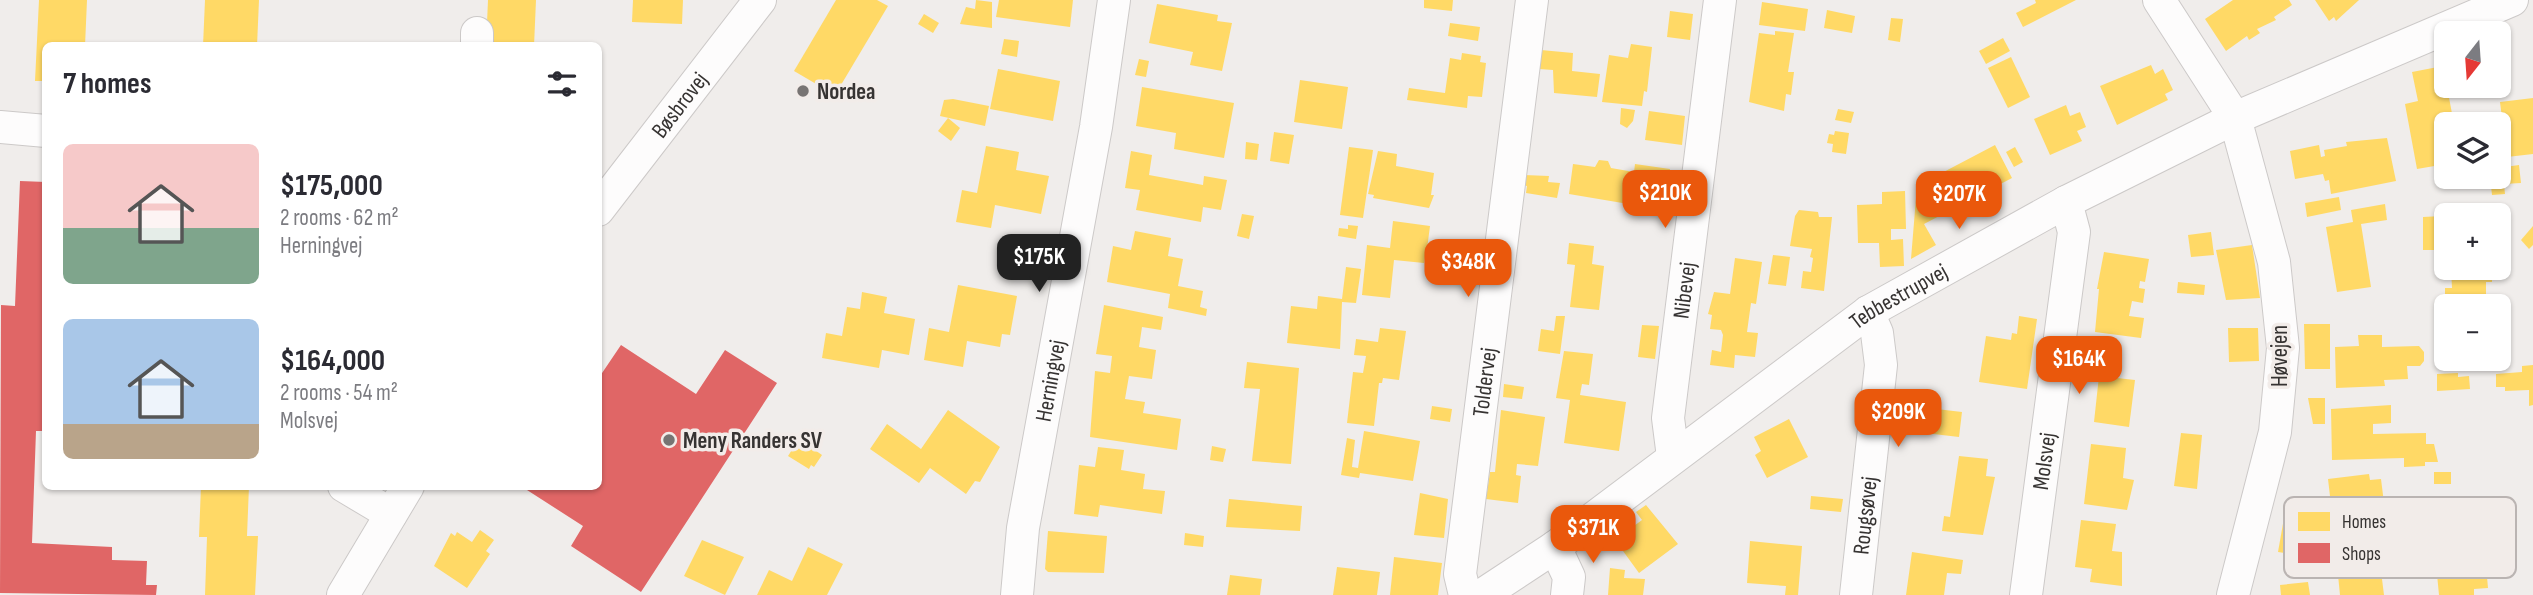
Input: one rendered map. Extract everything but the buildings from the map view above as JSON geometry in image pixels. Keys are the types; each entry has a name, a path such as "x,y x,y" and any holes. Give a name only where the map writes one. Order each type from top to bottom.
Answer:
{"street":[{"name":"Bøsbrovej","path":"602,205 760,0"},
{"name":"Herningvej","path":"1017,595 1023,528 1096,127 1114,0"},
{"name":"Toldervej","path":"1465,595 1460,574 1532,0"},
{"name":"Nibevej","path":"1673,457 1668,418 1720,0"},
{"name":"Høvejen","path":"2159,0 2235,118 2274,262 2283,348 2275,432 2233,595"},
{"name":"Tebbestrupvej","path":"1482,595 1555,547 1868,312 2066,202 2235,118 2512,0"},
{"path":"0,127 42,131"},
{"name":"Molsvej","path":"2026,595 2074,232 2066,202"},
{"name":"Rougsøvej","path":"1856,595 1881,365 1877,333 1868,312"},
{"path":"351,490 391,514"},
{"path":"343,595 406,490"},
{"path":"1555,547 1569,577 1567,595"}],"place":[{"name":"Nordea","path":"803,91"},
{"name":"Meny Randers SV","path":"669,440"}]}
